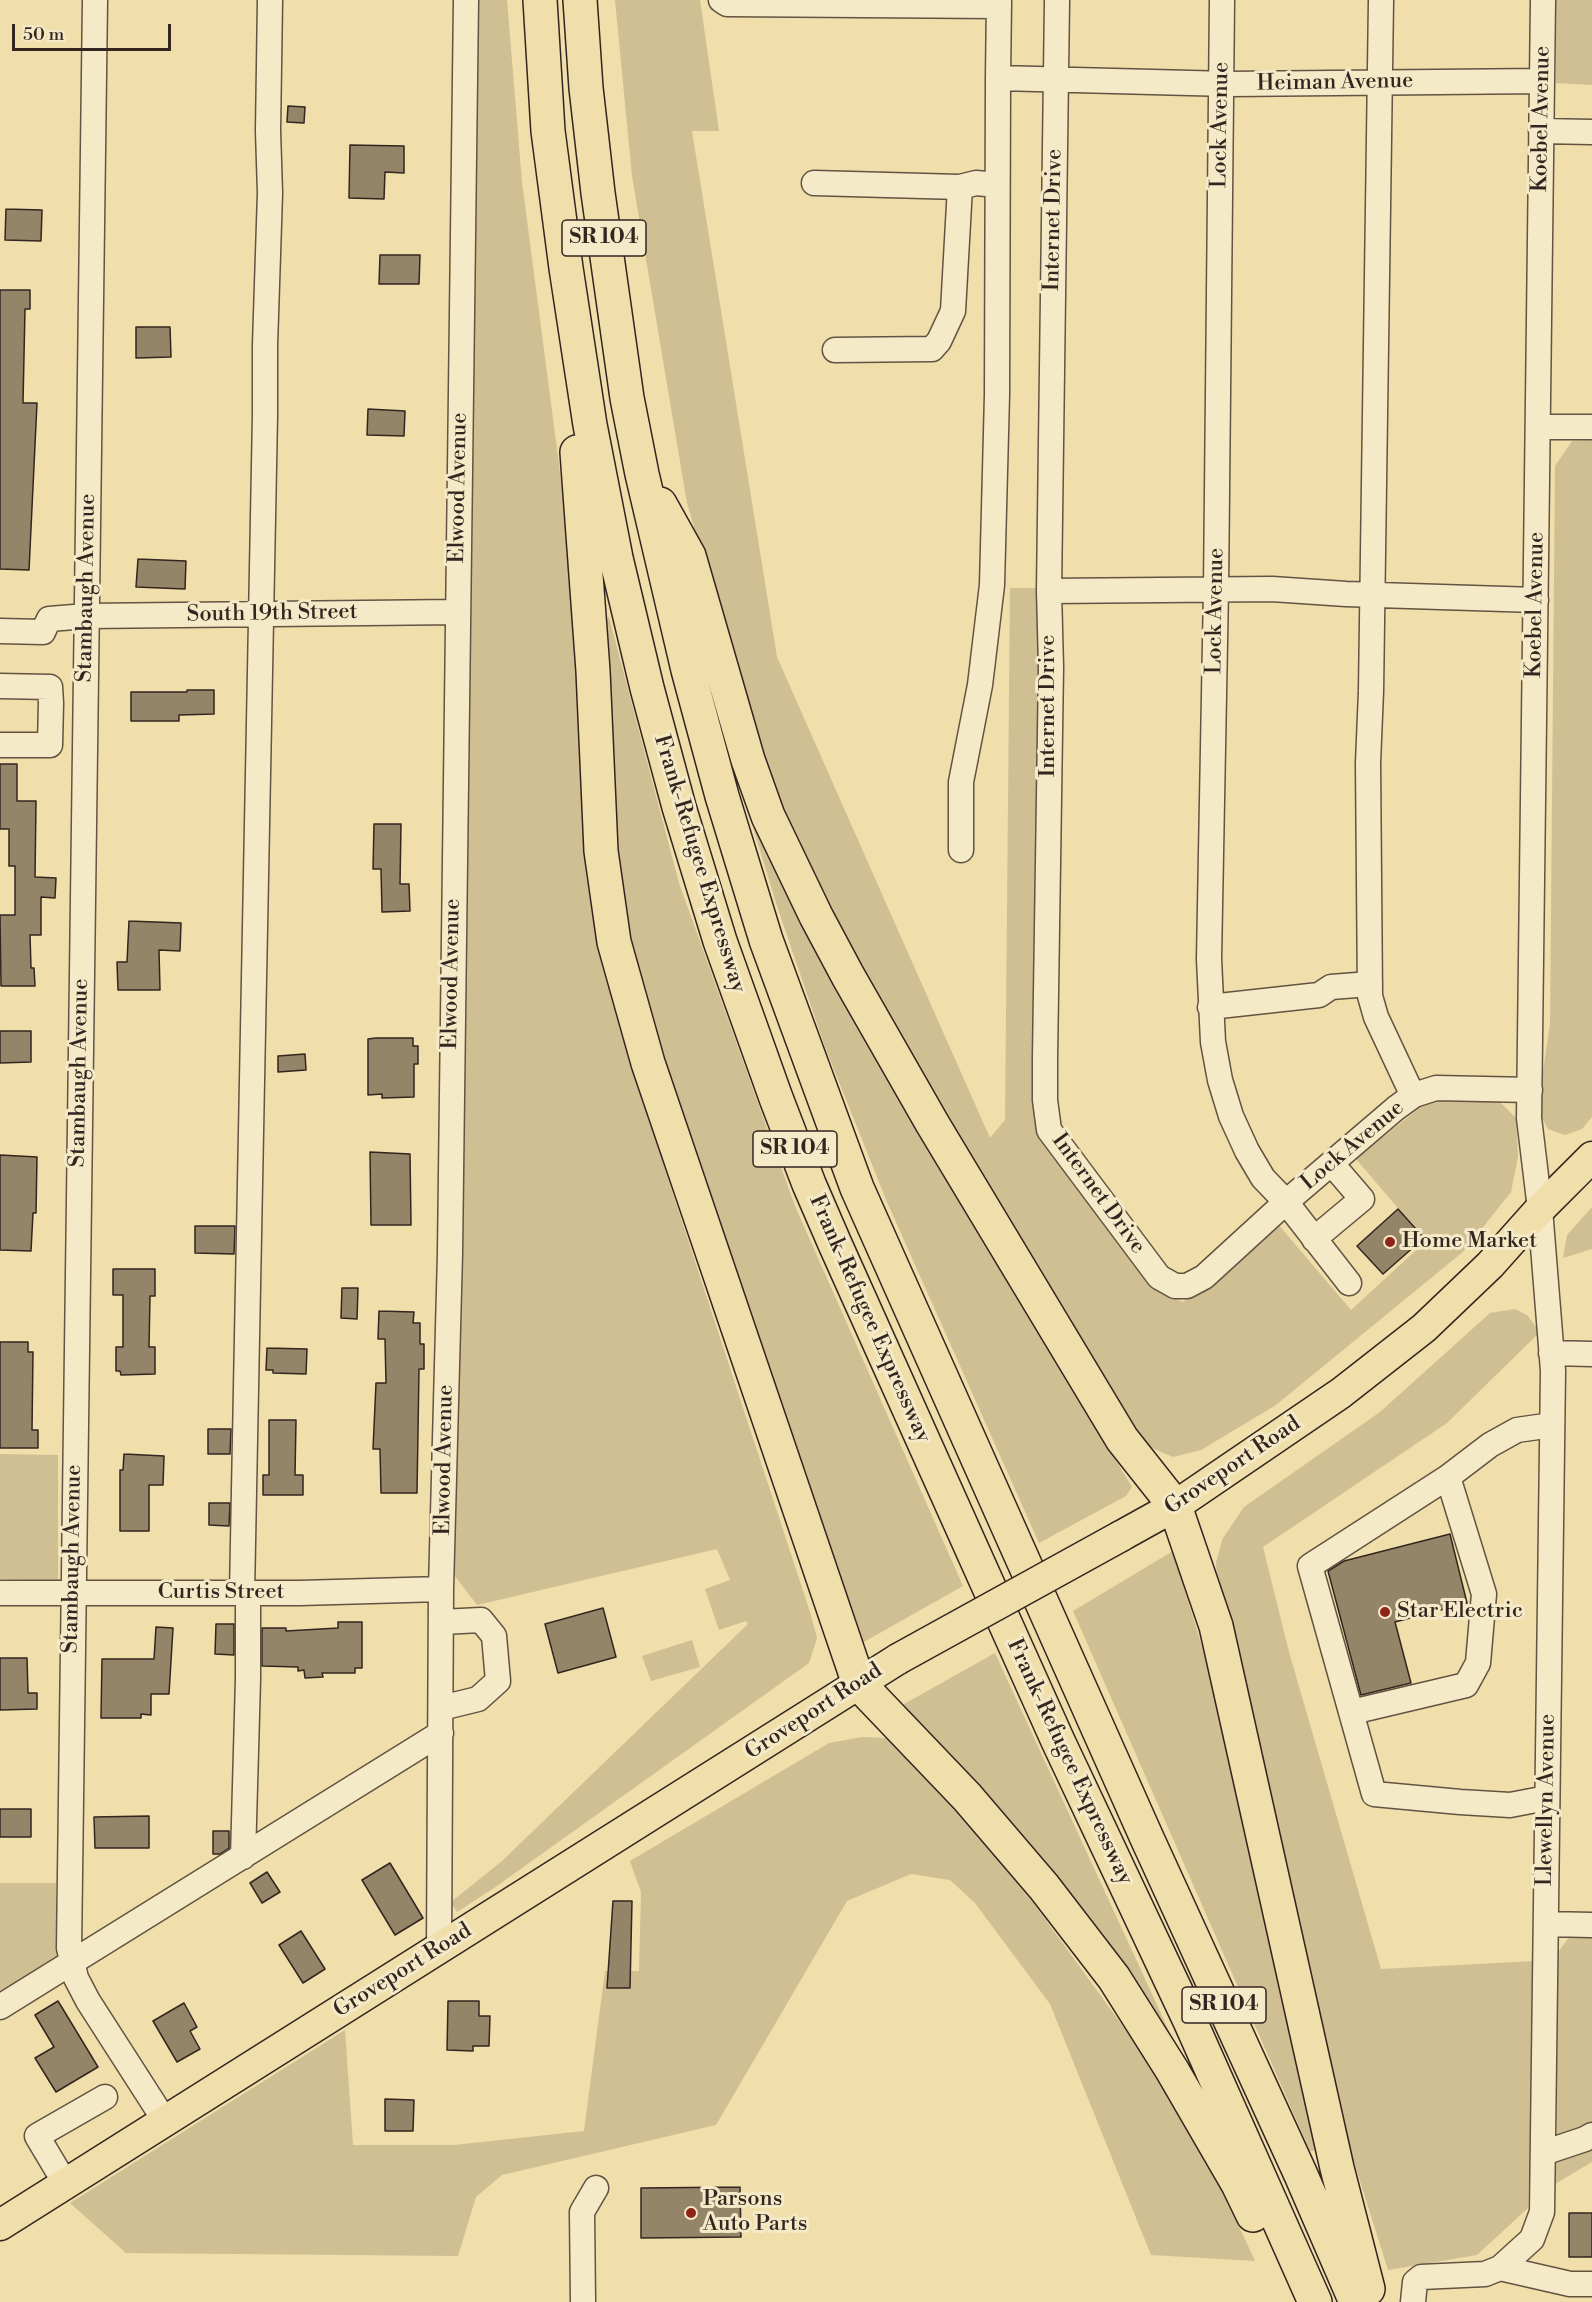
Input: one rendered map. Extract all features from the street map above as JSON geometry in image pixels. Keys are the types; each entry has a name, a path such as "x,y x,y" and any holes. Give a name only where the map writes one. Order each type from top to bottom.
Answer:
{"highway":[{"name":"Frank-Refugee Expressway","path":"540,0 548,131 587,404 616,558 653,710 720,941 809,1185 1068,1762 1190,2021 1249,2184 1315,2302"},
{"name":"Frank-Refugee Expressway","path":"580,0 586,88 598,193 627,398 642,474 688,670 722,796 766,940 857,1188 1356,2302"},
{"path":"587,404 577,447 593,671 601,850 614,942 648,1063 859,1684 967,1797 1044,1887 1114,1978 1172,2070 1249,2184 1295,2302"},
{"path":"642,474 689,556 748,760 768,816 816,916 932,1124 1122,1439 1175,1506 1216,1626 1337,2168 1371,2302"}],"main road":[{"name":"Groveport Road","path":"0,2225 898,1659 1175,1506 1341,1393 1424,1328 1490,1265 1540,1209 1592,1157"}],"street":[{"name":"Stambaugh Avenue","path":"95,0 69,1948 72,1964 88,2001 165,2121"},
{"path":"243,1857 248,1679 245,1593 260,615 270,193 268,130 270,0"},
{"name":"Elwood Avenue","path":"439,1949 441,1588 450,1253 466,0"},
{"path":"721,0 727,4 999,3 998,395 992,585 980,685 961,782 961,850"},
{"name":"Internet Drive","path":"1057,0 1045,1100 1049,1130 1159,1277 1175,1286"},
{"name":"Lock Avenue","path":"1222,0 1210,1007 1220,1080 1231,1116 1247,1151 1263,1178 1286,1202 1349,1283"},
{"path":"1381,0 1368,763 1370,996 1376,1017 1413,1096"},
{"name":"Koebel Avenue","path":"1540,1209 1529,1118 1543,0"},
{"path":"998,78 1056,81"},
{"name":"Heiman Avenue","path":"1056,81 1221,84 1542,81"},
{"path":"1542,131 1592,132"},
{"path":"814,183 960,187 976,183 997,185"},
{"path":"835,350 932,349 939,341 953,311 960,187"},
{"path":"1539,427 1592,427"},
{"path":"1049,591 1272,589 1372,595 1536,600"},
{"name":"South 19th Street","path":"0,631 43,632 49,619 87,616 457,612"},
{"path":"0,686 50,687 51,703 50,745 0,745"},
{"path":"51,703 85,702"},
{"path":"1210,1007 1319,994 1331,987 1370,984"},
{"name":"Lock Avenue","path":"1175,1286 1187,1286 1204,1277 1286,1202 1413,1096 1436,1088 1530,1090"},
{"path":"1314,1239 1362,1199 1332,1164"},
{"name":"Llewellyn Avenue","path":"1413,2302 1415,2282 1421,2277 1485,2274 1500,2268 1532,2239 1542,2212 1552,1425 1551,1353 1540,1209"},
{"path":"1551,1353 1592,1354"},
{"path":"1547,1798 1510,1805 1374,1794 1310,1566 1448,1477 1490,1445 1517,1430 1552,1425"},
{"path":"1352,1712 1466,1685 1478,1663 1484,1594 1448,1477"},
{"name":"Curtis Street","path":"0,1593 245,1593 441,1588"},
{"path":"441,1622 481,1620 494,1636 498,1681 478,1699 441,1708"},
{"path":"0,2007 441,1733"},
{"path":"1546,1924 1592,1924"},
{"path":"65,2183 37,2136 105,2097"},
{"path":"1543,2153 1585,2139 1592,2134"},
{"path":"583,2302 582,2212 596,2188"},
{"path":"1500,2268 1570,2284 1592,2284"}],"shaded area":[{"path":"474,0 507,0 522,182 569,541 586,876 605,974 669,1182 817,1638 809,1663 457,1912 451,1902 502,1861 748,1624 746,1621 719,1630 705,1589 730,1580 717,1549 477,1605 451,1571"},
{"path":"615,0 700,0 719,131 692,131 777,657 990,1138 1005,1120 1010,588 1039,588 1034,1090 1043,1131 1164,1294 1183,1302 1277,1223 1351,1310 1426,1241 1356,1159 1423,1105 1444,1097 1496,1098 1516,1118 1518,1157 1511,1192 1464,1251 1276,1405 1201,1450 1173,1457 1133,1440 993,1203 800,858 740,685 687,503 632,176"},
{"path":"1556,0 1592,0 1592,85 1556,83"},
{"path":"1592,440 1592,1117 1582,1129 1565,1135 1548,1129 1541,1116 1539,1098 1550,1024 1555,466 1572,441"},
{"path":"609,617 679,883 795,1206 963,1586 862,1643 681,1126 629,953 614,845 601,618"},
{"path":"740,785 1019,1298 1132,1487 1126,1496 1039,1543 887,1202 825,1047 778,909"},
{"path":"1592,1207 1592,1249 1563,1258 1567,1235"},
{"path":"1515,1309 1527,1315 1540,1332 1447,1423 1263,1547 1289,1652 1381,1969 1535,1961 1528,2208 1477,2255 1388,2270 1331,2089 1218,1598 1216,1562 1223,1538 1244,1507 1380,1412 1490,1313"},
{"path":"0,1454 58,1455 58,1581 0,1579"},
{"path":"1173,1551 1205,1657 1319,2150 1310,2151 1073,1611"},
{"path":"692,1640 700,1667 651,1681 642,1656"},
{"path":"995,1653 1169,2031 1160,2035 917,1728 904,1704"},
{"path":"862,1737 886,1738 920,1766 1032,1901 1151,2065 1214,2172 1255,2261 1151,2255 1050,2004 975,1903 950,1880 911,1874 847,1901 716,2125 502,2175 476,2197 458,2256 126,2253 70,2203 345,2030 353,2145 454,2145 584,2131 605,1971 639,1971 641,1892 630,1861 829,1743"},
{"path":"0,1883 56,1883 58,1958 0,1995"},
{"path":"1572,1933 1592,1934 1592,2162 1555,2184 1556,1955"}],"building":[{"path":"288,106 305,107 304,123 287,122"},
{"path":"350,145 404,146 404,173 385,172 384,199 349,198"},
{"path":"6,209 42,210 41,241 5,240"},
{"path":"380,255 420,255 419,284 379,284"},
{"path":"0,290 30,290 30,309 25,309 23,403 37,403 29,570 0,569"},
{"path":"136,327 170,327 171,357 136,358"},
{"path":"368,409 405,411 404,436 367,435"},
{"path":"138,559 186,561 185,589 136,587"},
{"path":"187,690 214,690 214,714 179,715 179,721 131,721 131,692 187,692"},
{"path":"0,764 17,764 17,801 36,801 35,877 56,878 55,898 41,897 41,935 30,935 31,968 34,968 35,986 1,986 0,915 15,915 15,866 9,866 9,829 0,829"},
{"path":"374,824 401,824 400,884 409,884 410,911 382,912 381,869 373,869"},
{"path":"129,921 181,923 180,951 159,950 160,990 118,990 117,962 127,962"},
{"path":"0,1031 31,1031 31,1062 0,1063"},
{"path":"413,1038 413,1046 418,1046 418,1064 414,1064 414,1097 382,1098 382,1094 368,1095 368,1039"},
{"path":"305,1054 306,1070 278,1072 278,1056"},
{"path":"370,1152 410,1154 411,1225 371,1225"},
{"path":"0,1155 37,1157 36,1213 33,1213 31,1251 0,1250"},
{"name":"Home Market","path":"1398,1209 1424,1238 1383,1274 1357,1246"},
{"path":"195,1226 235,1226 234,1254 195,1253"},
{"path":"113,1269 155,1269 155,1296 150,1296 149,1347 155,1347 155,1374 121,1375 120,1371 116,1371 116,1347 123,1347 123,1295 113,1295"},
{"path":"342,1288 358,1288 357,1319 341,1318"},
{"path":"379,1311 414,1312 413,1323 420,1323 420,1344 424,1344 424,1369 419,1369 417,1493 381,1493 380,1449 373,1449 376,1383 386,1383 385,1339 378,1339"},
{"path":"0,1342 28,1342 28,1352 33,1352 32,1430 38,1430 38,1448 0,1448"},
{"path":"267,1348 307,1349 306,1374 273,1373 273,1370 266,1370"},
{"path":"269,1420 296,1420 295,1475 303,1475 303,1495 263,1495 263,1475 269,1475"},
{"path":"208,1429 231,1429 230,1454 208,1454"},
{"path":"124,1454 164,1456 163,1485 149,1485 149,1531 120,1531 120,1470 123,1470"},
{"path":"209,1503 230,1503 229,1526 209,1525"},
{"name":"Star Electric","path":"1450,1534 1467,1603 1395,1622 1411,1683 1361,1695 1328,1571 1344,1561"},
{"path":"603,1608 616,1657 558,1673 545,1624"},
{"path":"338,1622 362,1622 362,1668 355,1668 355,1673 322,1673 323,1677 305,1678 304,1670 298,1671 298,1667 262,1666 262,1628 286,1628 286,1631 338,1628"},
{"path":"216,1624 234,1624 234,1655 215,1654"},
{"path":"156,1627 173,1628 169,1694 151,1694 151,1715 141,1714 141,1718 101,1718 102,1659 154,1659"},
{"path":"0,1658 27,1658 28,1693 37,1693 37,1709 0,1710"},
{"path":"0,1809 31,1809 31,1837 0,1837"},
{"path":"149,1816 149,1848 95,1848 94,1817"},
{"path":"213,1831 229,1831 229,1848 220,1854 213,1854"},
{"path":"390,1863 423,1918 395,1935 362,1880"},
{"path":"267,1872 280,1892 262,1903 250,1883"},
{"path":"613,1901 632,1901 630,1988 607,1988"},
{"path":"301,1931 325,1969 303,1983 279,1945"},
{"path":"58,2001 98,2067 56,2092 35,2058 54,2047 35,2015"},
{"path":"448,2001 479,2001 479,2016 490,2016 489,2046 473,2046 473,2051 447,2050"},
{"path":"184,2003 197,2027 190,2031 200,2049 177,2062 153,2021"},
{"path":"385,2099 414,2100 413,2131 385,2131"},
{"name":"Parsons Auto Parts","path":"740,2187 741,2237 641,2238 641,2188"},
{"path":"1569,2213 1592,2213 1592,2257 1569,2257"}],"place":[{"name":"Home Market","path":"1390,1242"},
{"name":"Star Electric","path":"1385,1612"},
{"name":"Parsons Auto Parts","path":"691,2213"}]}
